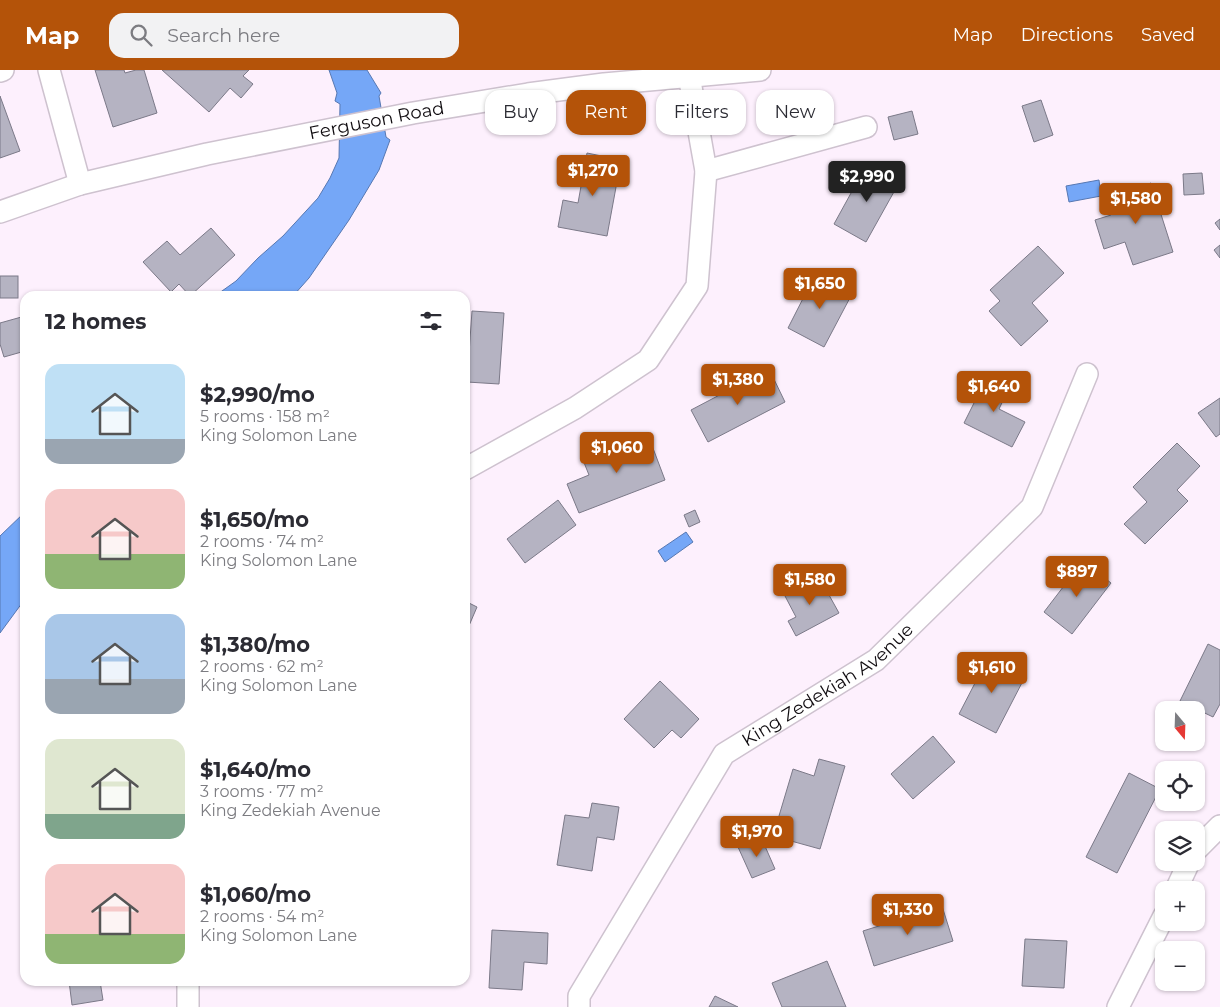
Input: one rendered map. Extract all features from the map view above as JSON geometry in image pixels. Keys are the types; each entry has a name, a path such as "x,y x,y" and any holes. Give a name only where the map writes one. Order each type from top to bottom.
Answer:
{"street":[{"path":"49,70 80,184"},
{"name":"Ferguson Road","path":"0,212 80,184 207,154 390,117 528,94 688,73 760,70"},
{"path":"470,466 575,408 648,360 697,286 706,172 688,73"},
{"path":"706,172 866,127"},
{"name":"King Zedekiah Avenue","path":"579,1007 579,996 724,754 876,660 1032,507 1087,374"},
{"path":"1205,841 1220,826"},
{"path":"1118,1007 1156,931"},
{"path":"188,986 188,1007"}],"water":[{"path":"329,70 367,70 381,93 379,96 386,137 390,140 379,170 349,220 309,278 297,291 222,291 236,281 283,236 318,198 330,178 339,158 340,104 335,101 337,93"},
{"path":"1099,180 1101,196 1069,202 1066,186"},
{"path":"20,517 20,606 0,633 0,536"},
{"path":"686,532 693,542 665,562 658,551"}],"building":[{"path":"95,70 124,70 125,73 144,70 157,113 113,127"},
{"path":"162,70 249,70 243,76 253,84 241,98 230,88 209,112"},
{"path":"0,96 20,151 0,158"},
{"path":"1041,100 1053,135 1034,142 1022,106"},
{"path":"912,111 918,134 894,140 888,117"},
{"path":"587,153 621,160 607,236 558,227 563,200 578,203"},
{"path":"867,164 900,181 866,242 834,224"},
{"path":"1202,173 1204,194 1184,195 1183,174"},
{"path":"1151,183 1173,252 1133,265 1125,242 1104,249 1095,220 1111,215 1106,198"},
{"path":"1220,219 1220,230 1215,223"},
{"path":"211,228 235,255 195,291 185,291 179,284 170,291 143,262 167,241 180,255"},
{"path":"1220,245 1220,258 1214,250"},
{"path":"1038,246 1064,273 1032,303 1048,321 1021,346 989,311 1000,301 990,290"},
{"path":"816,273 853,292 824,347 788,328"},
{"path":"0,276 18,276 18,298 0,298"},
{"path":"472,311 504,313 499,384 470,382"},
{"path":"20,317 20,352 4,357 0,344 0,323"},
{"path":"769,369 785,402 708,442 691,410"},
{"path":"988,375 1010,386 999,409 1025,422 1012,447 964,423"},
{"path":"1220,398 1220,434 1216,437 1198,413"},
{"path":"648,435 665,480 579,513 567,484 589,475 583,460"},
{"path":"1177,443 1200,466 1177,490 1188,501 1145,544 1124,524 1147,502 1133,487"},
{"path":"558,500 576,525 525,563 507,539"},
{"path":"695,510 700,522 689,527 684,515"},
{"path":"1083,561 1111,583 1072,634 1044,612"},
{"path":"819,577 839,613 796,636 788,621 796,617 785,596"},
{"path":"470,604 477,607 470,623"},
{"path":"1208,644 1220,650 1220,704 1213,717 1205,713 1205,701 1180,701"},
{"path":"989,656 1026,675 996,733 959,714"},
{"path":"660,681 699,719 681,738 672,730 654,748 624,719"},
{"path":"933,736 955,762 913,799 891,774"},
{"path":"819,759 845,766 820,849 773,836 793,769 814,776"},
{"path":"1129,773 1155,786 1155,799 1117,873 1086,857"},
{"path":"592,803 619,807 614,840 597,837 592,871 557,865 565,815 589,818"},
{"path":"761,837 775,869 752,878 738,847"},
{"path":"942,906 953,941 874,966 863,931"},
{"path":"492,930 548,933 547,964 524,962 522,990 489,988"},
{"path":"1025,939 1067,941 1064,988 1022,986"},
{"path":"827,961 846,1007 782,1007 772,983"},
{"path":"70,986 101,986 103,1000 72,1005"},
{"path":"715,996 738,1007 709,1007"}]}
